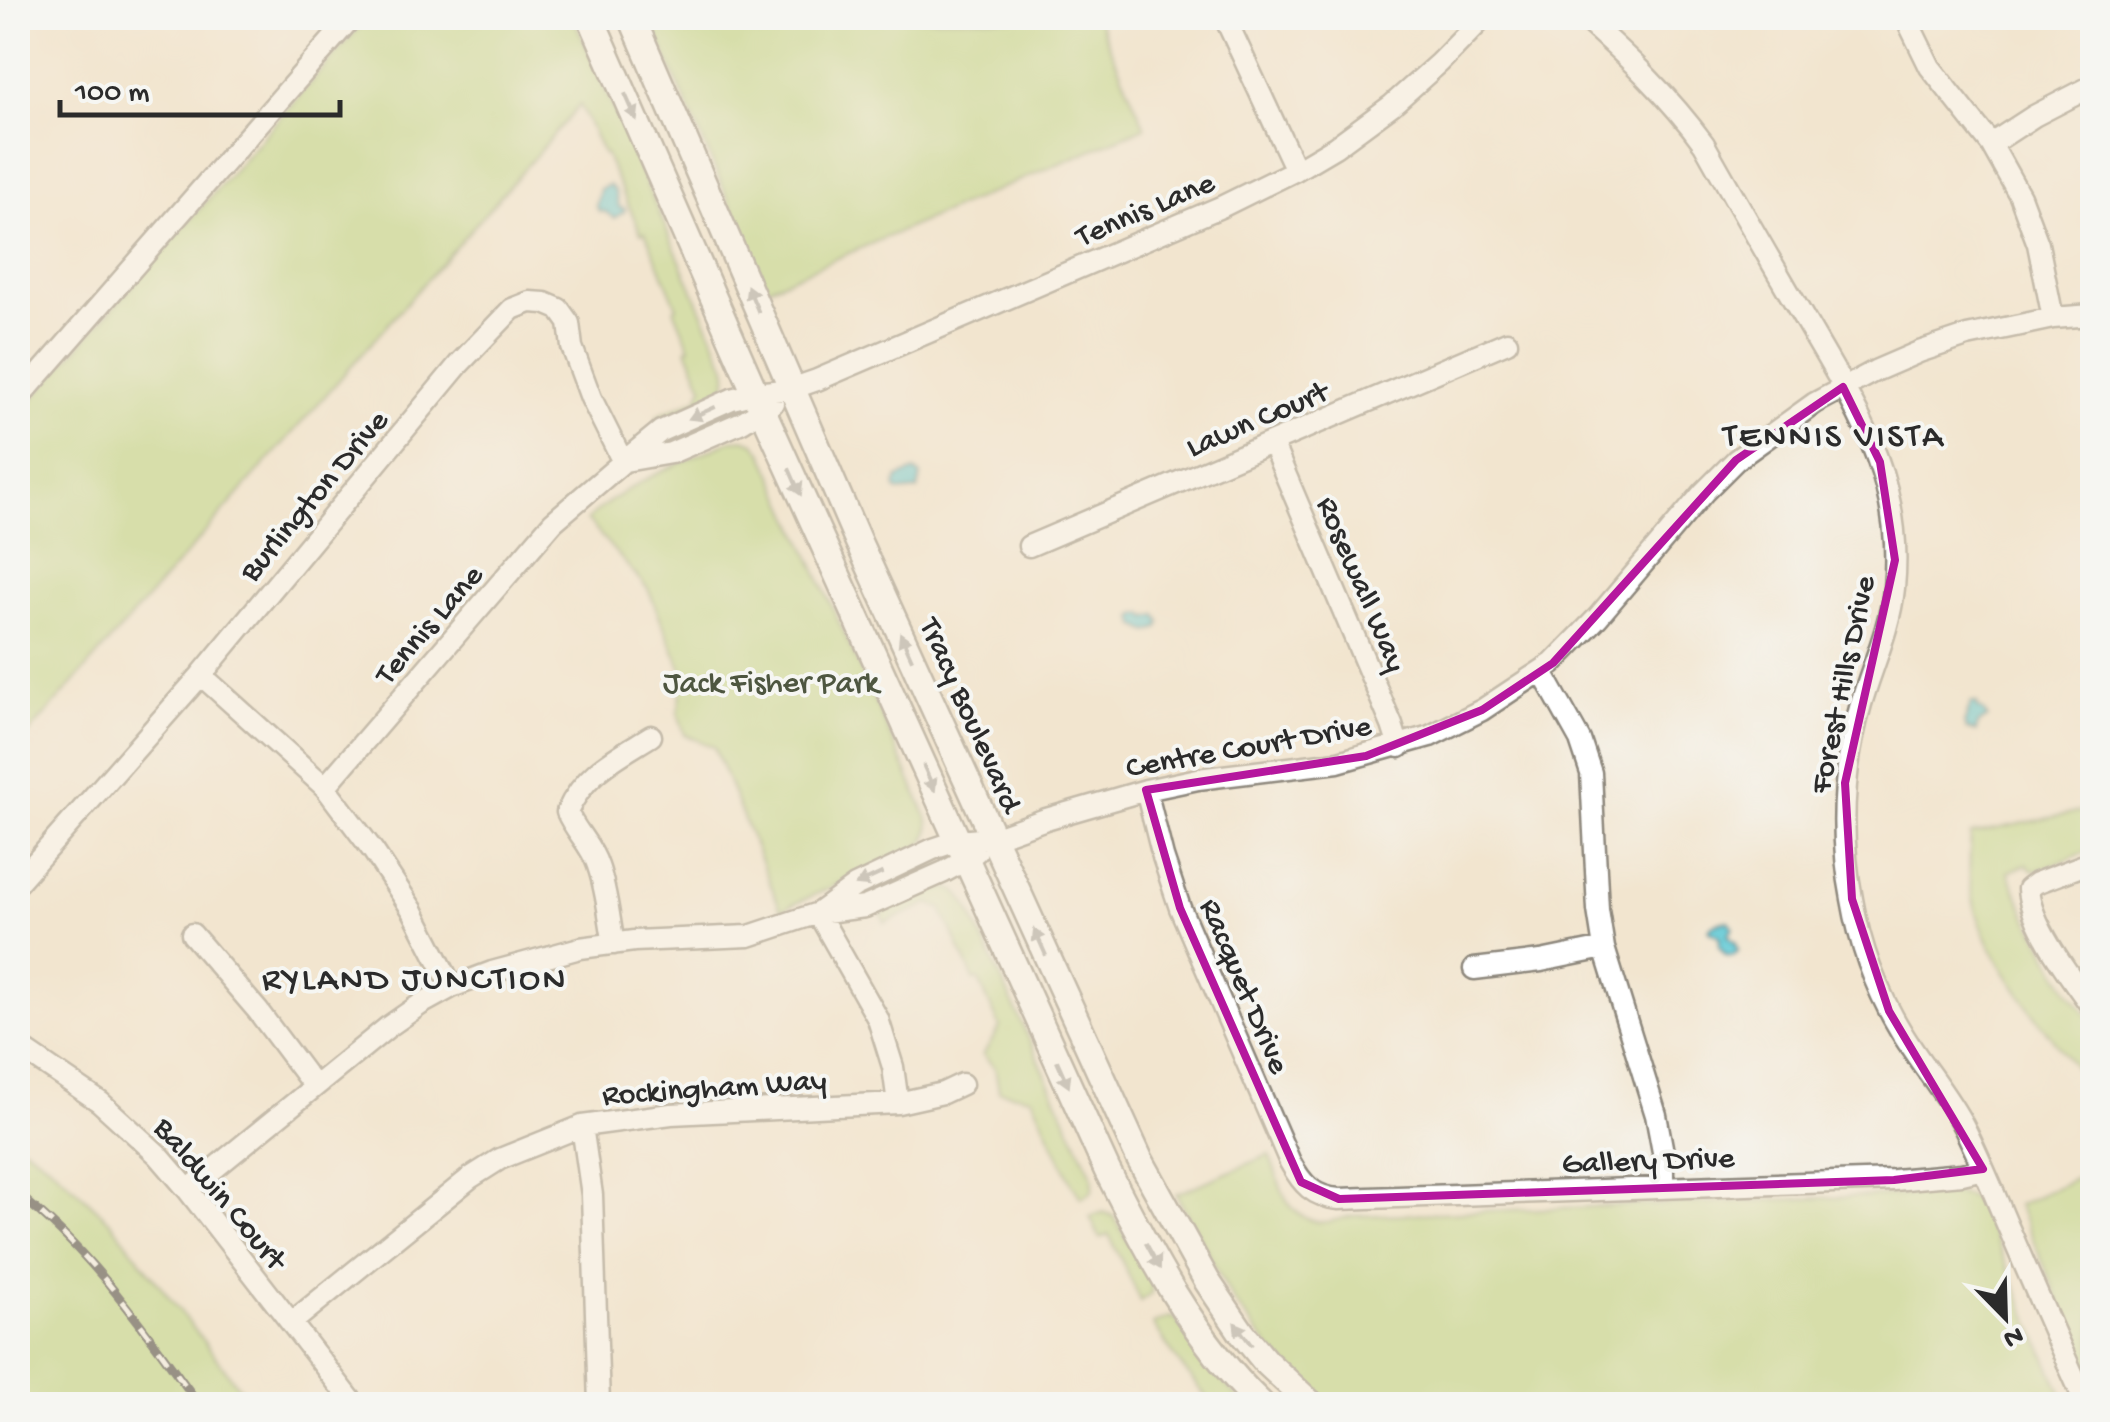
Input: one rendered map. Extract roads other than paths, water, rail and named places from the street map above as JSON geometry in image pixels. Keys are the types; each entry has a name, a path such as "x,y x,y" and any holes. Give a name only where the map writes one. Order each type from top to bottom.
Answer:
{"main road":[{"name":"Tracy Boulevard","path":"591,18 1101,1157 1150,1251 1204,1338 1261,1404"},
{"name":"Tracy Boulevard","path":"632,18 791,388 1127,1132 1207,1281 1265,1361 1310,1404"}],"street":[{"path":"1225,18 1296,170"},
{"name":"Tennis Lane","path":"325,788 553,522 661,431 732,399 760,402 817,380 1223,206 1296,170 1392,105 1483,18"},
{"name":"Forest Hills Drive","path":"1584,18 1646,74 1704,144 1843,387 1880,462 1893,522 1896,560 1888,620 1862,702 1845,783 1845,848 1852,898 1866,954 1890,1011 1963,1126 2086,1404"},
{"path":"1906,18 1930,67 1992,144 2020,196 2038,244 2053,318"},
{"path":"18,399 345,20"},
{"path":"1992,144 2034,116 2092,86"},
{"name":"Burlington Drive","path":"18,882 200,675 460,364 512,309 530,302 545,304 558,309 569,323 572,347 591,398 623,462"},
{"name":"Centre Court Drive","path":"188,1190 388,1027 421,1004 492,972 614,944 749,936 818,913 855,886 933,850 961,851 1046,819 1146,790 1227,775 1338,762 1430,736 1482,710 1542,672 1598,617 1704,492 1773,431 1874,371 1951,341 2019,324 2092,315"},
{"name":"Lawn Court","path":"1029,546 1507,342"},
{"name":"Rosewall Way","path":"1272,443 1399,746"},
{"path":"1542,672 1580,740 1592,774 1598,910 1604,948 1656,1115 1663,1152 1663,1187"},
{"path":"200,675 325,788 374,852 412,911 452,988"},
{"path":"614,944 598,866 567,812 591,774 651,736"},
{"name":"Racquet Drive","path":"1146,790 1180,908 1290,1162 1301,1182 1315,1194"},
{"path":"2092,862 2036,882 2028,889 2050,944 2092,1006"},
{"path":"818,913 878,1019 893,1066 898,1102"},
{"path":"192,934 258,1011 314,1086"},
{"path":"1474,969 1604,948"},
{"name":"Baldwin Court","path":"18,1046 100,1102 158,1155 354,1404"},
{"name":"Rockingham Way","path":"290,1322 470,1178 500,1159 582,1126 671,1114 898,1102 944,1093 962,1084"},
{"path":"582,1126 592,1195 600,1404"},
{"name":"Gallery Drive","path":"1315,1194 1339,1199 1894,1180 1984,1169"}],"water":[{"path":"609,185 619,207 625,209 614,218 596,206 600,189"},
{"path":"915,471 921,476 918,490 898,492 898,478"},
{"path":"1144,613 1147,617 1157,615 1159,628 1149,632 1137,626 1134,617"},
{"path":"1971,703 1977,703 1987,718 1978,724 1976,732 1966,729 1964,723"},
{"path":"1729,921 1733,927 1728,935 1738,951 1733,956 1726,955 1719,946 1720,937 1709,930"}],"railway":[{"path":"18,1194 94,1267 199,1404"}],"district":[{"name":"TENNIS VISTA","path":"1834,433"},
{"name":"RYLAND JUNCTION","path":"415,976"}],"park label":[{"name":"Jack Fisher Park","path":"771,680"}]}
